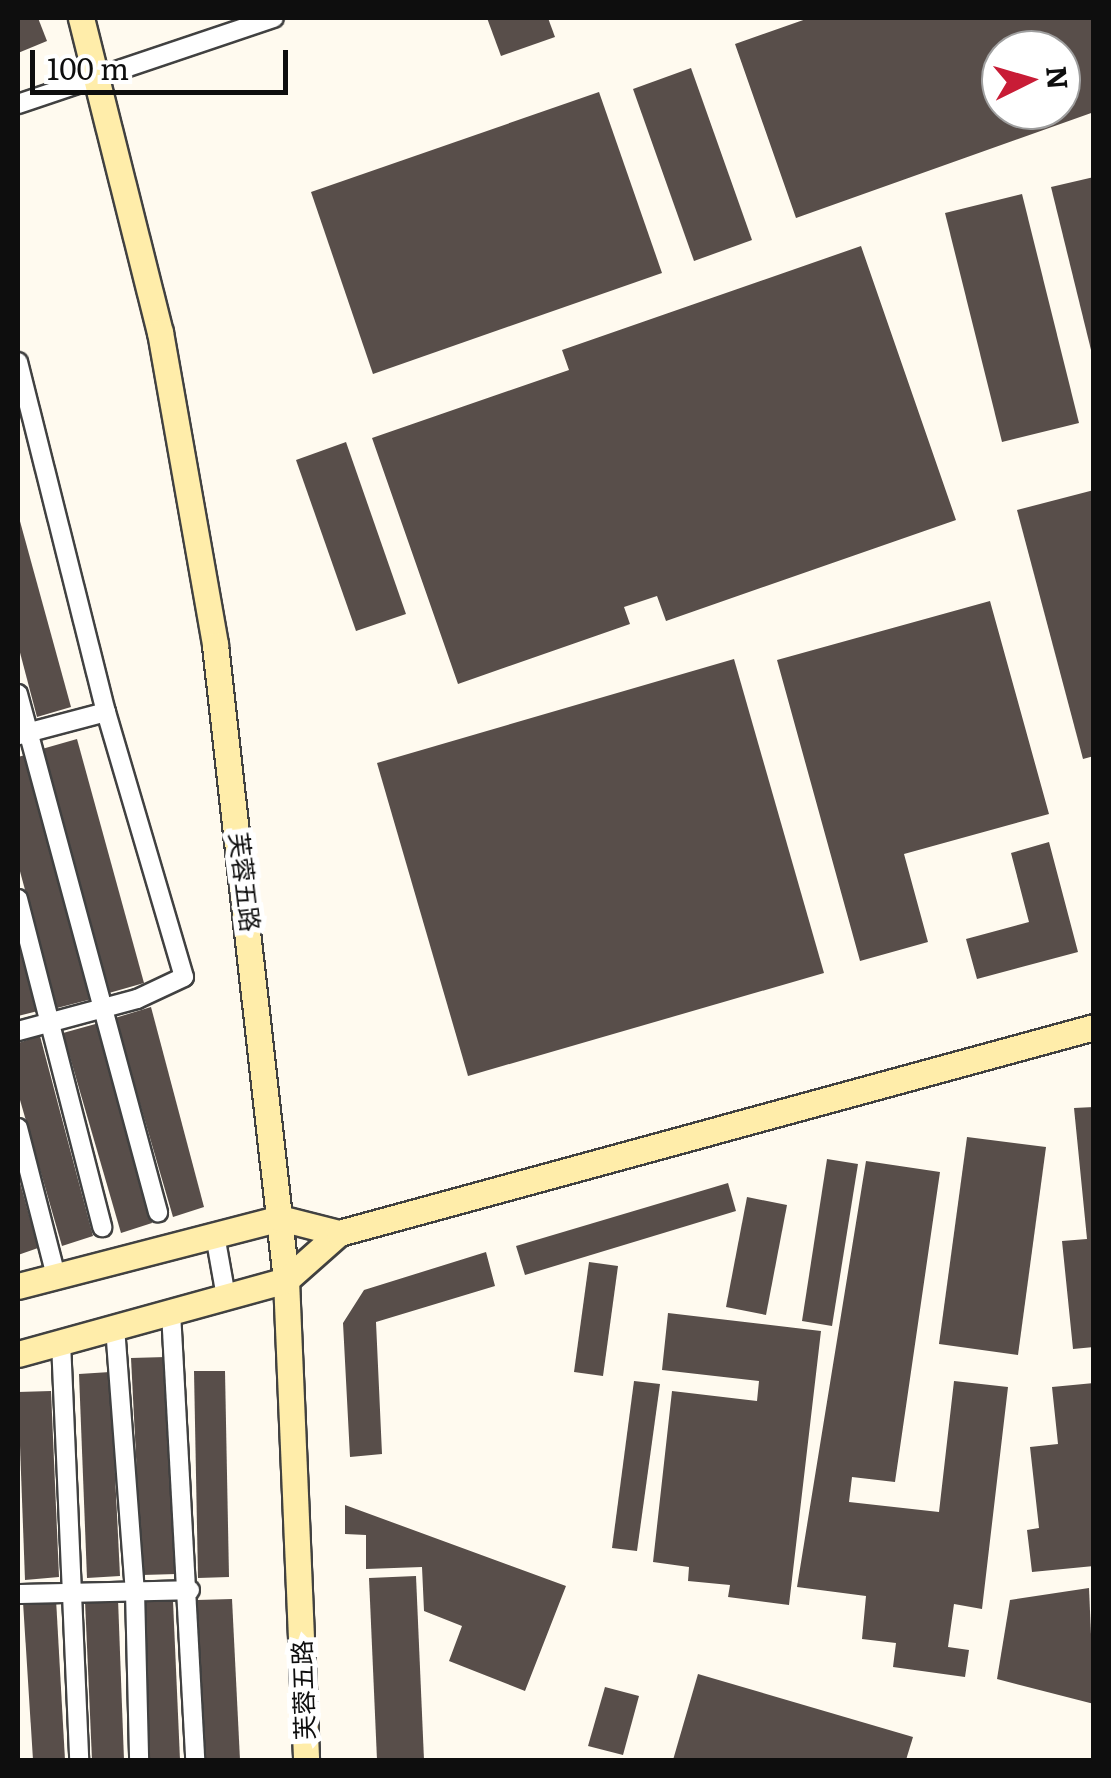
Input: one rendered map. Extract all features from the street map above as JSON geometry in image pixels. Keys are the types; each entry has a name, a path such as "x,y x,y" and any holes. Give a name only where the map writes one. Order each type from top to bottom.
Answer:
{"street":[{"name":"芙蓉五路","path":"81,18 160,332 215,645 286,1280 306,1760"},
{"path":"18,104 274,18"},
{"path":"18,362 106,712 184,977 103,1008 18,1031"},
{"path":"18,694 23,734 158,1212"},
{"path":"23,734 106,712"},
{"path":"18,899 102,1227"},
{"path":"18,1354 286,1280 339,1234 1094,1027"},
{"path":"18,1128 56,1276"},
{"path":"18,1286 280,1218 339,1234"},
{"path":"214,1235 226,1296"},
{"path":"170,1312 190,1590 194,1760"},
{"path":"116,1327 135,1591 139,1760"},
{"path":"61,1342 76,1593 79,1760"},
{"path":"18,1594 190,1590"}],"building":[{"path":"18,18 38,18 47,41 18,53"},
{"path":"487,18 548,18 555,37 501,56"},
{"path":"809,18 1094,18 1094,112 1081,117 1081,30 981,30 981,130 1043,130 796,218 735,44"},
{"path":"691,68 752,240 694,261 633,89"},
{"path":"599,92 662,273 373,374 311,192"},
{"path":"1094,177 1094,354 1092,354 1051,187"},
{"path":"1022,194 1079,423 1002,442 945,213"},
{"path":"861,246 956,520 666,621 657,596 624,607 630,624 458,684 372,438 569,370 562,350"},
{"path":"346,442 406,614 356,631 296,460"},
{"path":"1094,490 1094,756 1083,759 1017,510"},
{"path":"18,514 71,707 37,717 18,645"},
{"path":"990,601 1049,814 904,854 928,942 860,961 777,660"},
{"path":"734,659 824,973 468,1076 377,763"},
{"path":"77,739 144,983 109,993 42,749"},
{"path":"25,755 92,999 57,1008 18,864 18,757"},
{"path":"1049,842 1078,952 977,979 966,939 1029,922 1011,853"},
{"path":"18,942 38,1011 18,1016"},
{"path":"151,1007 204,1207 173,1217 115,1018"},
{"path":"99,1023 152,1223 121,1233 63,1033"},
{"path":"40,1036 93,1236 62,1246 18,1093 18,1043"},
{"path":"1094,1107 1094,1347 1073,1349 1062,1241 1087,1239 1074,1108"},
{"path":"967,1137 1046,1147 1018,1355 939,1344"},
{"path":"827,1159 858,1164 832,1326 802,1321"},
{"path":"866,1161 940,1172 895,1482 852,1477 849,1502 939,1512 954,1381 1008,1387 982,1609 954,1604 948,1647 969,1650 965,1677 893,1667 896,1643 862,1639 866,1596 797,1587"},
{"path":"18,1175 38,1248 18,1255"},
{"path":"728,1183 736,1211 525,1275 516,1246"},
{"path":"747,1197 787,1205 766,1315 726,1307"},
{"path":"486,1252 495,1286 376,1322 382,1454 350,1457 343,1323 364,1290"},
{"path":"589,1262 618,1266 603,1376 574,1372"},
{"path":"668,1313 821,1331 789,1605 728,1597 730,1585 688,1581 689,1567 653,1562 672,1391 757,1401 759,1381 662,1370"},
{"path":"166,1357 177,1574 142,1575 131,1358"},
{"path":"194,1371 225,1371 229,1577 198,1578"},
{"path":"110,1372 120,1576 87,1578 79,1374"},
{"path":"634,1381 660,1384 637,1551 612,1548"},
{"path":"1094,1383 1094,1566 1032,1572 1027,1530 1039,1528 1030,1447 1058,1444 1052,1387"},
{"path":"51,1391 59,1577 25,1580 18,1392"},
{"path":"345,1505 566,1586 525,1691 449,1661 462,1626 424,1611 422,1567 366,1569 366,1535 345,1534"},
{"path":"416,1576 424,1760 377,1760 369,1578"},
{"path":"1089,1588 1094,1704 997,1679 1010,1600"},
{"path":"56,1599 65,1760 33,1760 23,1602"},
{"path":"118,1599 124,1760 92,1760 85,1601"},
{"path":"232,1599 240,1760 204,1760 197,1600"},
{"path":"173,1601 180,1760 147,1760 140,1602"},
{"path":"698,1674 913,1737 906,1760 673,1760"},
{"path":"605,1687 639,1696 623,1755 588,1746"}]}
